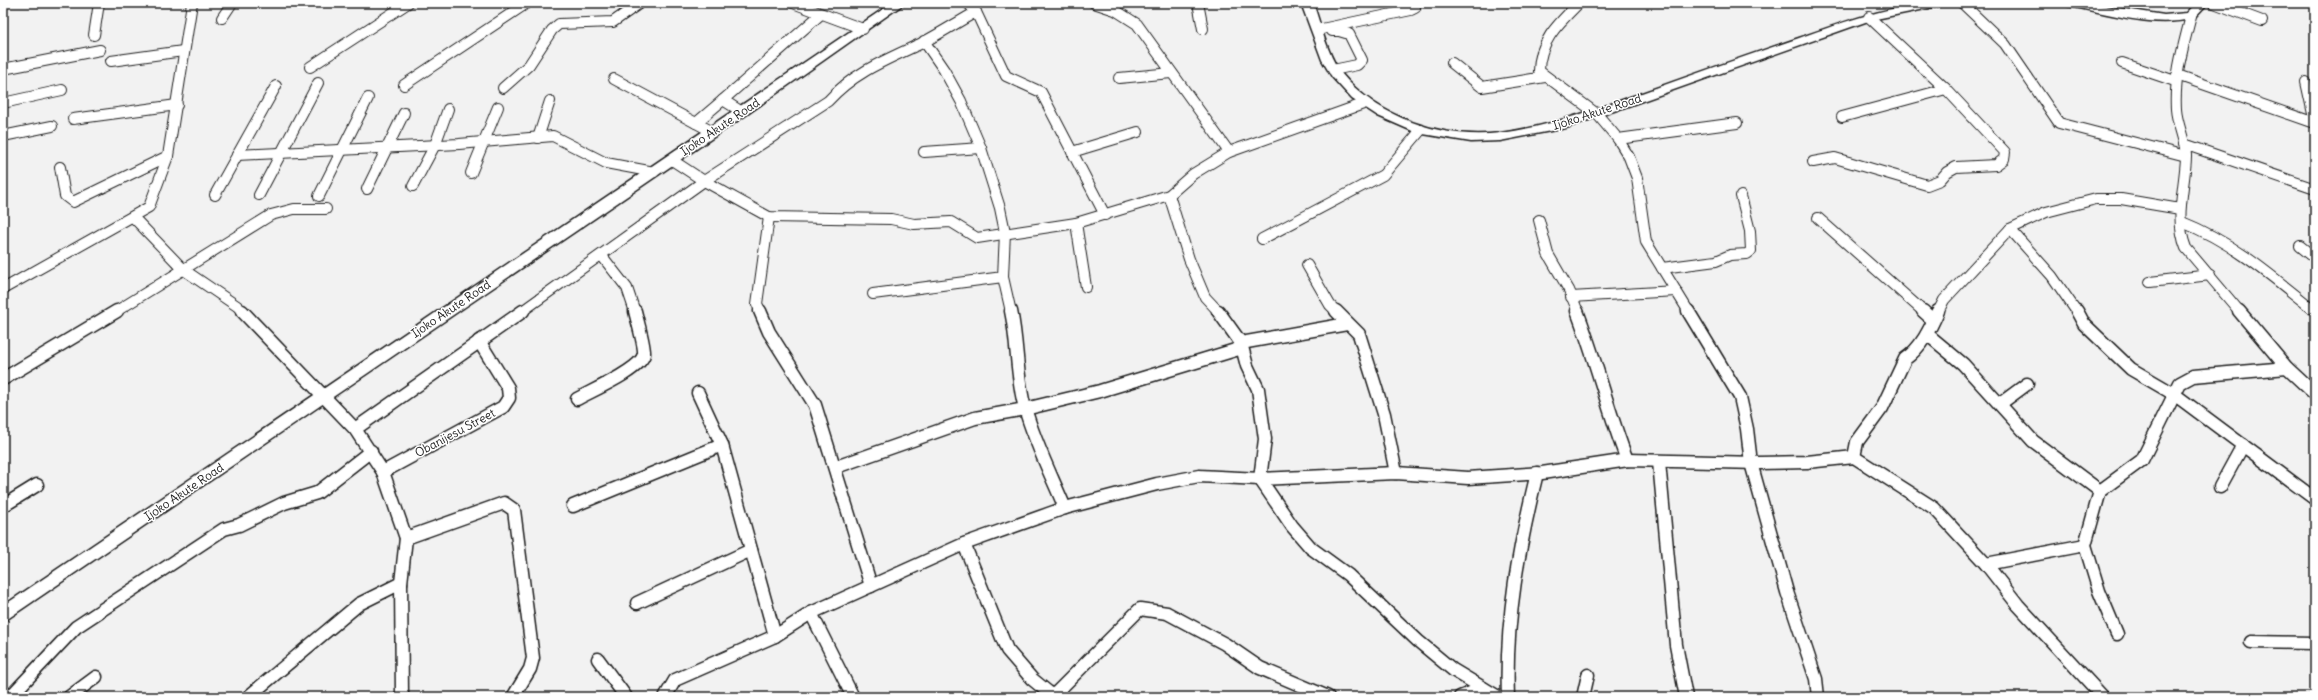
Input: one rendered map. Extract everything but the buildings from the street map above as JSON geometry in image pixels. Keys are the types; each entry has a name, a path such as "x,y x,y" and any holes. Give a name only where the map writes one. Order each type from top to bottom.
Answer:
{"main road":[{"name":"Ijoko Akute Road","path":"3,615 713,132 899,3"},
{"name":"Ijoko Akute Road","path":"1307,3 1333,70 1348,88 1366,103 1382,113 1420,130 1465,137 1500,137 1562,125 1597,114 1869,17 1940,3"},
{"path":"2068,3 2148,17 2179,19 2191,16 2202,3"}],"street":[{"path":"94,35 99,3"},
{"path":"3,289 144,211 152,202 168,156 177,105 183,51 192,3"},
{"path":"222,18 232,3"},
{"path":"310,67 408,3"},
{"path":"404,85 527,3"},
{"path":"503,88 517,79 530,65 553,28 560,24 613,22 640,3"},
{"path":"793,3 863,29"},
{"path":"968,3 976,12 1006,76 1016,82 1030,85 1041,92 1105,215"},
{"path":"1094,3 1115,10 1137,24 1229,152"},
{"path":"1198,3 1203,29"},
{"path":"1317,31 1411,10 1415,8 1414,3"},
{"path":"1579,3 1552,31 1539,55 1539,71 1545,77 1597,114 1618,139 1629,157 1638,178 1646,242 1740,397 1747,429 1750,463 1787,592 1816,679 1818,697"},
{"path":"1962,3 2005,44 2059,123 2186,156"},
{"path":"2214,3 2262,21"},
{"path":"355,429 602,256 704,181 828,101 839,86 854,76 924,41 976,12"},
{"path":"696,123 821,14"},
{"path":"2191,16 2176,78 2176,111 2186,156 2180,209 2182,236 2186,248 2287,368 2315,394"},
{"path":"1813,162 1835,158 1927,185 1940,180 1947,172 1956,167 1996,165 2004,159 2005,152 1996,141 1946,89 1869,17"},
{"path":"1317,31 1347,31 1362,60 1357,65 1333,70"},
{"path":"924,41 944,70 961,102 981,148 1005,232 1003,277 1015,330 1018,374 1025,409 1065,508"},
{"path":"3,69 100,50"},
{"path":"111,61 183,51"},
{"path":"1452,63 1482,87 1545,77"},
{"path":"2122,63 2176,78 2315,123"},
{"path":"1120,78 1171,73"},
{"path":"614,79 713,132"},
{"path":"2306,82 2315,123"},
{"path":"259,195 318,83"},
{"path":"215,195 276,86"},
{"path":"1842,117 1946,89"},
{"path":"3,103 62,90"},
{"path":"319,196 368,98"},
{"path":"723,100 742,112"},
{"path":"538,138 550,101"},
{"path":"672,160 704,181 769,217 892,219 914,224 951,222 978,238 1005,232 1076,223 1169,195 1193,174 1229,152 1366,103"},
{"path":"73,119 177,105"},
{"path":"471,173 498,106"},
{"path":"413,186 435,145 448,109"},
{"path":"367,189 389,147 404,113"},
{"path":"1618,139 1737,124"},
{"path":"3,136 52,126"},
{"path":"1262,239 1383,176 1402,155 1420,130"},
{"path":"1072,152 1138,132"},
{"path":"237,155 344,148 435,145 553,136 563,139 598,161 610,165 640,167 654,172"},
{"path":"2184,144 2315,189"},
{"path":"924,152 981,148"},
{"path":"60,167 65,196 69,201 74,202 168,156"},
{"path":"1169,195 1189,259 1205,297 1222,316 1241,345 1247,366 1258,389 1265,439 1260,479 1292,526 1311,548 1348,575 1418,641 1453,670 1498,697"},
{"path":"1662,268 1716,261 1730,255 1747,254 1751,251 1750,230 1741,196"},
{"path":"1854,457 1857,442 1882,408 1905,359 1912,354 1927,334 1944,300 2010,229 2046,212 2096,199 2121,199 2180,209"},
{"path":"3,379 281,211 326,209"},
{"path":"133,217 184,270 237,306 355,429 371,451 383,472 406,538 401,583 402,697"},
{"path":"769,217 757,304 769,332 816,405 871,586"},
{"path":"1818,218 1933,320"},
{"path":"1539,220 1548,254 1571,297 1594,354 1612,421 1628,460"},
{"path":"2182,222 2205,231 2238,250 2315,311"},
{"path":"1076,223 1086,287"},
{"path":"2010,229 2052,276 2068,297 2084,324 2131,369 2174,394 2315,499"},
{"path":"2300,246 2315,258"},
{"path":"577,398 632,369 640,362 644,354 637,320 627,288 602,256"},
{"path":"1307,265 1330,305 1347,324 1359,334 1384,414 1396,473"},
{"path":"2150,282 2210,275"},
{"path":"873,294 1003,277"},
{"path":"1571,297 1676,291"},
{"path":"836,467 974,418 1005,411 1025,409 1100,391 1241,345 1347,324"},
{"path":"1927,334 1963,364 2033,441 2100,491"},
{"name":"Obanijesu Street","path":"383,472 503,407 509,398 508,388 479,341"},
{"path":"2117,634 2099,591 2085,545 2100,491 2142,460 2180,383 2193,376 2287,368"},
{"path":"2000,404 2026,384"},
{"path":"698,393 722,445 775,636"},
{"path":"573,506 722,445"},
{"path":"2220,487 2243,445"},
{"path":"10,697 76,627 224,529 239,525 284,503 317,492 371,451"},
{"path":"664,697 675,680 775,636 811,613 964,544 1065,508 1157,484 1199,476 1260,479 1396,473 1415,476 1468,477 1537,473 1628,460 1659,462 1716,461 1750,463 1819,462 1854,457 1934,508 1986,564 2018,605 2104,697"},
{"path":"1659,462 1676,645 1686,697"},
{"path":"1508,697 1506,667 1508,614 1515,566 1537,473"},
{"path":"3,506 37,485"},
{"path":"406,538 504,503 514,510 533,658 530,669 513,697"},
{"path":"964,544 1007,650 1032,679 1053,696 1140,609 1167,613 1225,644 1260,668 1328,697"},
{"path":"1986,564 2085,545"},
{"path":"637,603 751,550"},
{"path":"248,697 359,604 401,583"},
{"path":"811,613 853,697"},
{"path":"2251,642 2315,643"},
{"path":"598,659 626,697"},
{"path":"1583,697 1588,676"},
{"path":"69,697 96,677"},
{"path":"1460,697 1483,688"}]}
